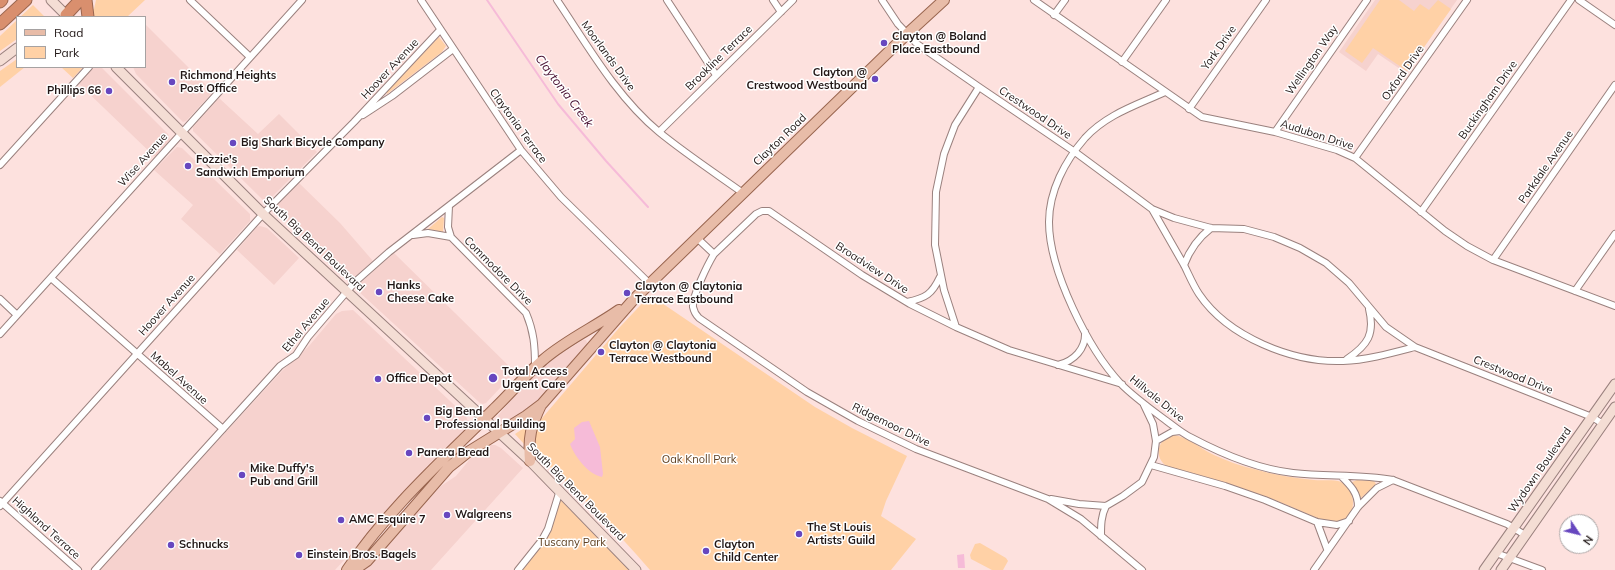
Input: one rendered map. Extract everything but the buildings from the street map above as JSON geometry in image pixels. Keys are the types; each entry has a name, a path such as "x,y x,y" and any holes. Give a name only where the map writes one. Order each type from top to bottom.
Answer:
{"highway":[{"path":"0,24 26,0"},
{"path":"65,16 80,0"},
{"path":"86,0 88,16"}],"main road":[{"path":"51,0 65,16"},
{"name":"Clayton Road","path":"354,570 367,561 449,467 468,452 526,416 542,404 634,299 907,34 944,0"},
{"path":"0,60 16,49"},
{"name":"South Big Bend Boulevard","path":"117,68 263,214 560,490 636,570"},
{"name":"Clayton Road","path":"347,570 358,553 440,461 535,367 555,351 600,323 634,299"},
{"name":"Wydown Boulevard","path":"1484,570 1615,384"},
{"path":"530,461 528,442 533,422 542,404"},
{"path":"1501,570 1615,407"}],"street":[{"path":"190,0 250,56"},
{"name":"Wise Avenue","path":"0,334 302,0"},
{"name":"Claytonia Terrace","path":"421,0 520,150 561,197 650,284"},
{"name":"Moorlands Drive","path":"557,0 612,82 628,100 659,132 743,193"},
{"path":"667,0 716,75"},
{"path":"773,0 781,12"},
{"name":"Brookline Terrace","path":"659,132 793,0"},
{"name":"Crestwood Drive","path":"882,0 898,24 917,44 1075,152 1152,209 1174,218 1211,228 1244,229 1274,237 1303,250 1326,263 1349,283 1386,327 1415,347 1592,417 1603,424"},
{"name":"Audubon Drive","path":"1034,0 1202,117 1208,120 1275,132 1337,150 1355,158 1421,212 1467,246 1493,260 1615,306"},
{"path":"1054,15 1065,0"},
{"path":"1122,62 1166,0"},
{"name":"York Drive","path":"1189,108 1266,0"},
{"name":"Wellington Way","path":"1275,132 1366,0"},
{"name":"Oxford Drive","path":"1355,158 1467,0"},
{"name":"Buckingham Drive","path":"1421,212 1571,0"},
{"path":"1579,0 1615,25"},
{"name":"Hoover Avenue","path":"1,503 263,214 354,122 440,30"},
{"name":"Hoover Avenue","path":"354,122 392,96 453,49"},
{"path":"0,165 88,68"},
{"name":"Parkdale Avenue","path":"1493,260 1615,85"},
{"path":"956,327 940,277 935,245 936,192 944,154 955,125 979,87"},
{"name":"Hillvale Drive","path":"1165,92 1109,117 1088,135 1060,176 1050,206 1050,238 1062,282 1084,331 1112,373 1144,404 1180,431 1199,441 1259,467 1292,473 1373,476 1393,480 1514,528 1525,535"},
{"name":"Ethel Avenue","path":"95,570 280,366 296,355 308,337 355,282 411,235 520,150"},
{"name":"Commodore Drive","path":"449,206 448,227 451,237 526,313 532,327 535,341 535,367"},
{"name":"Crestwood Drive","path":"1152,209 1200,295 1218,315 1241,333 1278,352 1312,359 1344,361 1415,347"},
{"name":"Broadview Drive","path":"714,254 756,214 762,211 769,211 862,275 907,302 956,327 1009,350 1122,384"},
{"path":"1184,265 1193,245 1211,228"},
{"name":"Commodore Drive","path":"411,235 428,233 451,237"},
{"path":"1575,291 1615,234"},
{"path":"697,238 714,254"},
{"name":"Ridgemoor Drive","path":"714,254 695,296 693,308 695,314 700,318 807,392 858,421 916,449 1048,499 1081,519 1142,570"},
{"path":"907,302 919,300 926,296 935,289 940,277"},
{"name":"Mabel Avenue","path":"52,278 223,429"},
{"path":"0,299 17,315"},
{"name":"Crestwood Drive","path":"1344,361 1363,346 1370,335 1372,323 1368,307"},
{"path":"1058,365 1072,360 1079,352 1084,341 1084,331"},
{"path":"1101,536 1102,513 1106,506 1142,482 1154,457 1156,441 1153,424 1144,404"},
{"path":"1156,441 1172,432 1180,431"},
{"path":"1151,465 1225,486 1265,500 1317,522 1337,525 1349,521"},
{"path":"1341,476 1353,488 1358,498 1358,507"},
{"path":"1314,570 1358,507 1377,488 1393,480"},
{"path":"518,570 545,534 560,490"},
{"path":"1048,499 1079,504 1106,506"},
{"name":"Highland Terrace","path":"1,503 78,570"},
{"path":"1317,522 1327,550"},
{"path":"1496,553 1508,559 1542,570"}],"shaded area":[{"path":"1375,0 1457,0 1406,73 1378,54 1366,71 1339,52"},
{"path":"146,25 213,92 186,121 183,122 136,74 133,68 146,68"},
{"path":"93,68 102,68 168,134 170,139 169,142 155,157 78,83"},
{"path":"219,98 258,134 279,114 317,152 268,201 265,202 193,131 193,127"},
{"path":"177,147 182,148 250,214 250,221 220,254 181,219 193,205 154,170"},
{"path":"298,182 340,223 373,261 352,280 342,276 276,211 276,205"},
{"path":"260,226 267,228 299,258 274,285 237,250 257,227"},
{"path":"394,253 515,372 486,403 480,403 357,290 359,284"},
{"path":"353,310 466,416 468,422 467,426 335,570 99,570 282,371 309,346 336,314 342,311"},
{"path":"583,340 586,340 588,345 543,396 532,406 506,423 500,421 498,416 534,374 545,364"},
{"path":"589,421 600,447 602,477 587,469 575,454 570,444 575,439 574,428 582,422"},
{"path":"490,445 495,445 501,448 523,468 431,570 363,570 441,486 456,476 474,454"},
{"path":"964,554 965,568 958,568 957,555"}],"green space":[{"path":"96,0 145,0 128,16 94,16 92,10 94,9"},
{"path":"1380,0 1399,0 1414,11 1420,4 1429,10 1438,0 1451,9 1407,71 1373,48 1362,63 1345,51"},
{"path":"33,5 44,16 21,16"},
{"path":"16,21 16,40 0,51 0,36"},
{"path":"439,37 446,46 442,52 387,94 386,92"},
{"path":"16,60 16,68 24,68 0,87 0,71"},
{"path":"62,68 82,68 73,78"},
{"path":"442,217 444,218 443,232 428,229"},
{"name":"Oak Knoll Park","path":"650,295 815,407 907,456 886,501 881,516 916,539 891,570 650,570 595,510 536,454 532,449 537,424 619,328"},
{"path":"530,424 525,444 524,444 515,434"},
{"path":"1174,435 1189,441 1214,455 1244,466 1269,473 1292,477 1341,482 1350,491 1352,496 1353,502 1350,514 1341,521 1326,521 1252,492 1168,467 1160,459 1159,449 1164,440"},
{"path":"1357,480 1374,481 1376,484 1361,498 1352,482"},
{"name":"Tuscany Park","path":"560,490 636,570 518,570 542,540"},
{"path":"980,543 1006,558 1008,561 1003,570 992,570 971,559 970,555 975,544"}],"waterway":[{"name":"Claytonia Creek","path":"487,0 558,104 606,161 648,207"},
{"path":"705,284 712,286"}],"place":[{"name":"Clayton @ Boland Place Eastbound","path":"884,43"},
{"name":"Clayton @ Crestwood Westbound","path":"875,79"},
{"name":"Richmond Heights Post Office","path":"172,82"},
{"name":"Phillips 66","path":"109,91"},
{"name":"Big Shark Bicycle Company","path":"233,143"},
{"name":"Fozzie's Sandwich Emporium","path":"188,166"},
{"name":"Hanks Cheese Cake","path":"379,292"},
{"name":"Clayton @ Claytonia Terrace Eastbound","path":"627,293"},
{"name":"Clayton @ Claytonia Terrace Westbound","path":"601,352"},
{"name":"Total Access Urgent Care","path":"493,378"},
{"name":"Office Depot","path":"378,379"},
{"name":"Big Bend Professional Building","path":"427,418"},
{"name":"Panera Bread","path":"409,453"},
{"name":"Mike Duffy's Pub and Grill","path":"242,475"},
{"name":"Walgreens","path":"447,515"},
{"name":"AMC Esquire 7","path":"341,520"},
{"name":"The St Louis Artists' Guild","path":"799,534"},
{"name":"Schnucks","path":"171,545"},
{"name":"Clayton Child Center","path":"706,551"},
{"name":"Einstein Bros. Bagels","path":"299,555"}]}
